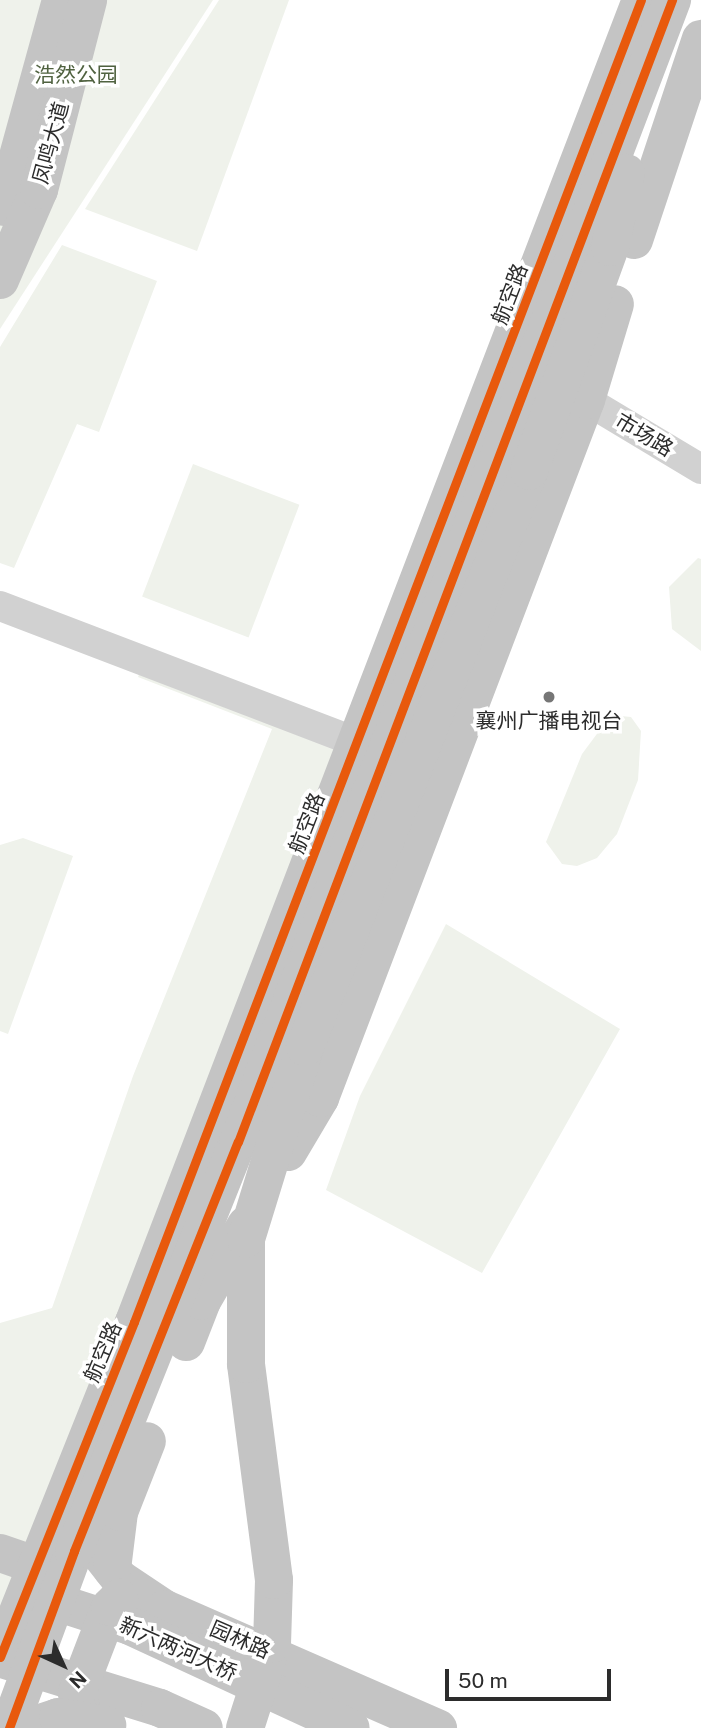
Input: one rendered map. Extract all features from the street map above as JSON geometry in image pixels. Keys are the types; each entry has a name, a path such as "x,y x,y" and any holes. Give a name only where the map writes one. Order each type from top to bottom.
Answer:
{"main road":[{"name":"凤鸣大道","path":"0,216 13,187 61,0"},
{"name":"凤鸣大道","path":"0,280 39,190 88,0"},
{"name":"航空路","path":"0,1658 17,1559 134,1322 641,0"},
{"path":"9,1728 91,1507 238,1142 672,0"},
{"path":"112,1569 119,1512 202,1301 320,1098 586,400 701,38"},
{"path":"245,1728 272,1644 274,1580 246,1364 246,1239 305,1047 529,471 610,247 654,45"},
{"name":"园林路","path":"91,1507 91,1542 112,1569 165,1609 438,1728"},
{"name":"新六两河大桥","path":"0,1584 131,1626 351,1728"},
{"path":"104,1725 82,1708 77,1693 110,1607 119,1598 142,1594"},
{"path":"0,1658 160,1708 204,1728"},
{"path":"25,1728 58,1717 104,1725"}],"street":[{"name":"市场路","path":"586,400 701,469"},
{"path":"0,606 356,742"}],"green space":[{"name":"浩然公园","path":"0,0 213,0 0,329"},
{"path":"219,0 289,0 197,251 85,209"},
{"path":"62,245 157,281 99,432 77,424 14,568 0,563 0,347"},
{"path":"193,464 299,505 249,637 142,597"},
{"path":"698,558 701,559 701,651 672,629 669,587"},
{"path":"145,659 356,742 0,1657 0,1323 52,1308 133,1076 272,729 138,677"},
{"path":"611,715 631,717 641,731 638,780 617,834 597,858 577,866 562,864 546,842 582,754"},
{"path":"23,838 73,856 8,1034 0,1031 0,845"},
{"path":"446,924 620,1029 482,1273 326,1190 360,1096"}],"cycle path":[{"path":"0,1657 134,1322 641,0"},
{"path":"9,1728 74,1551 238,1142 672,0"}],"place":[{"name":"襄州广播电视台","path":"549,697"}]}
